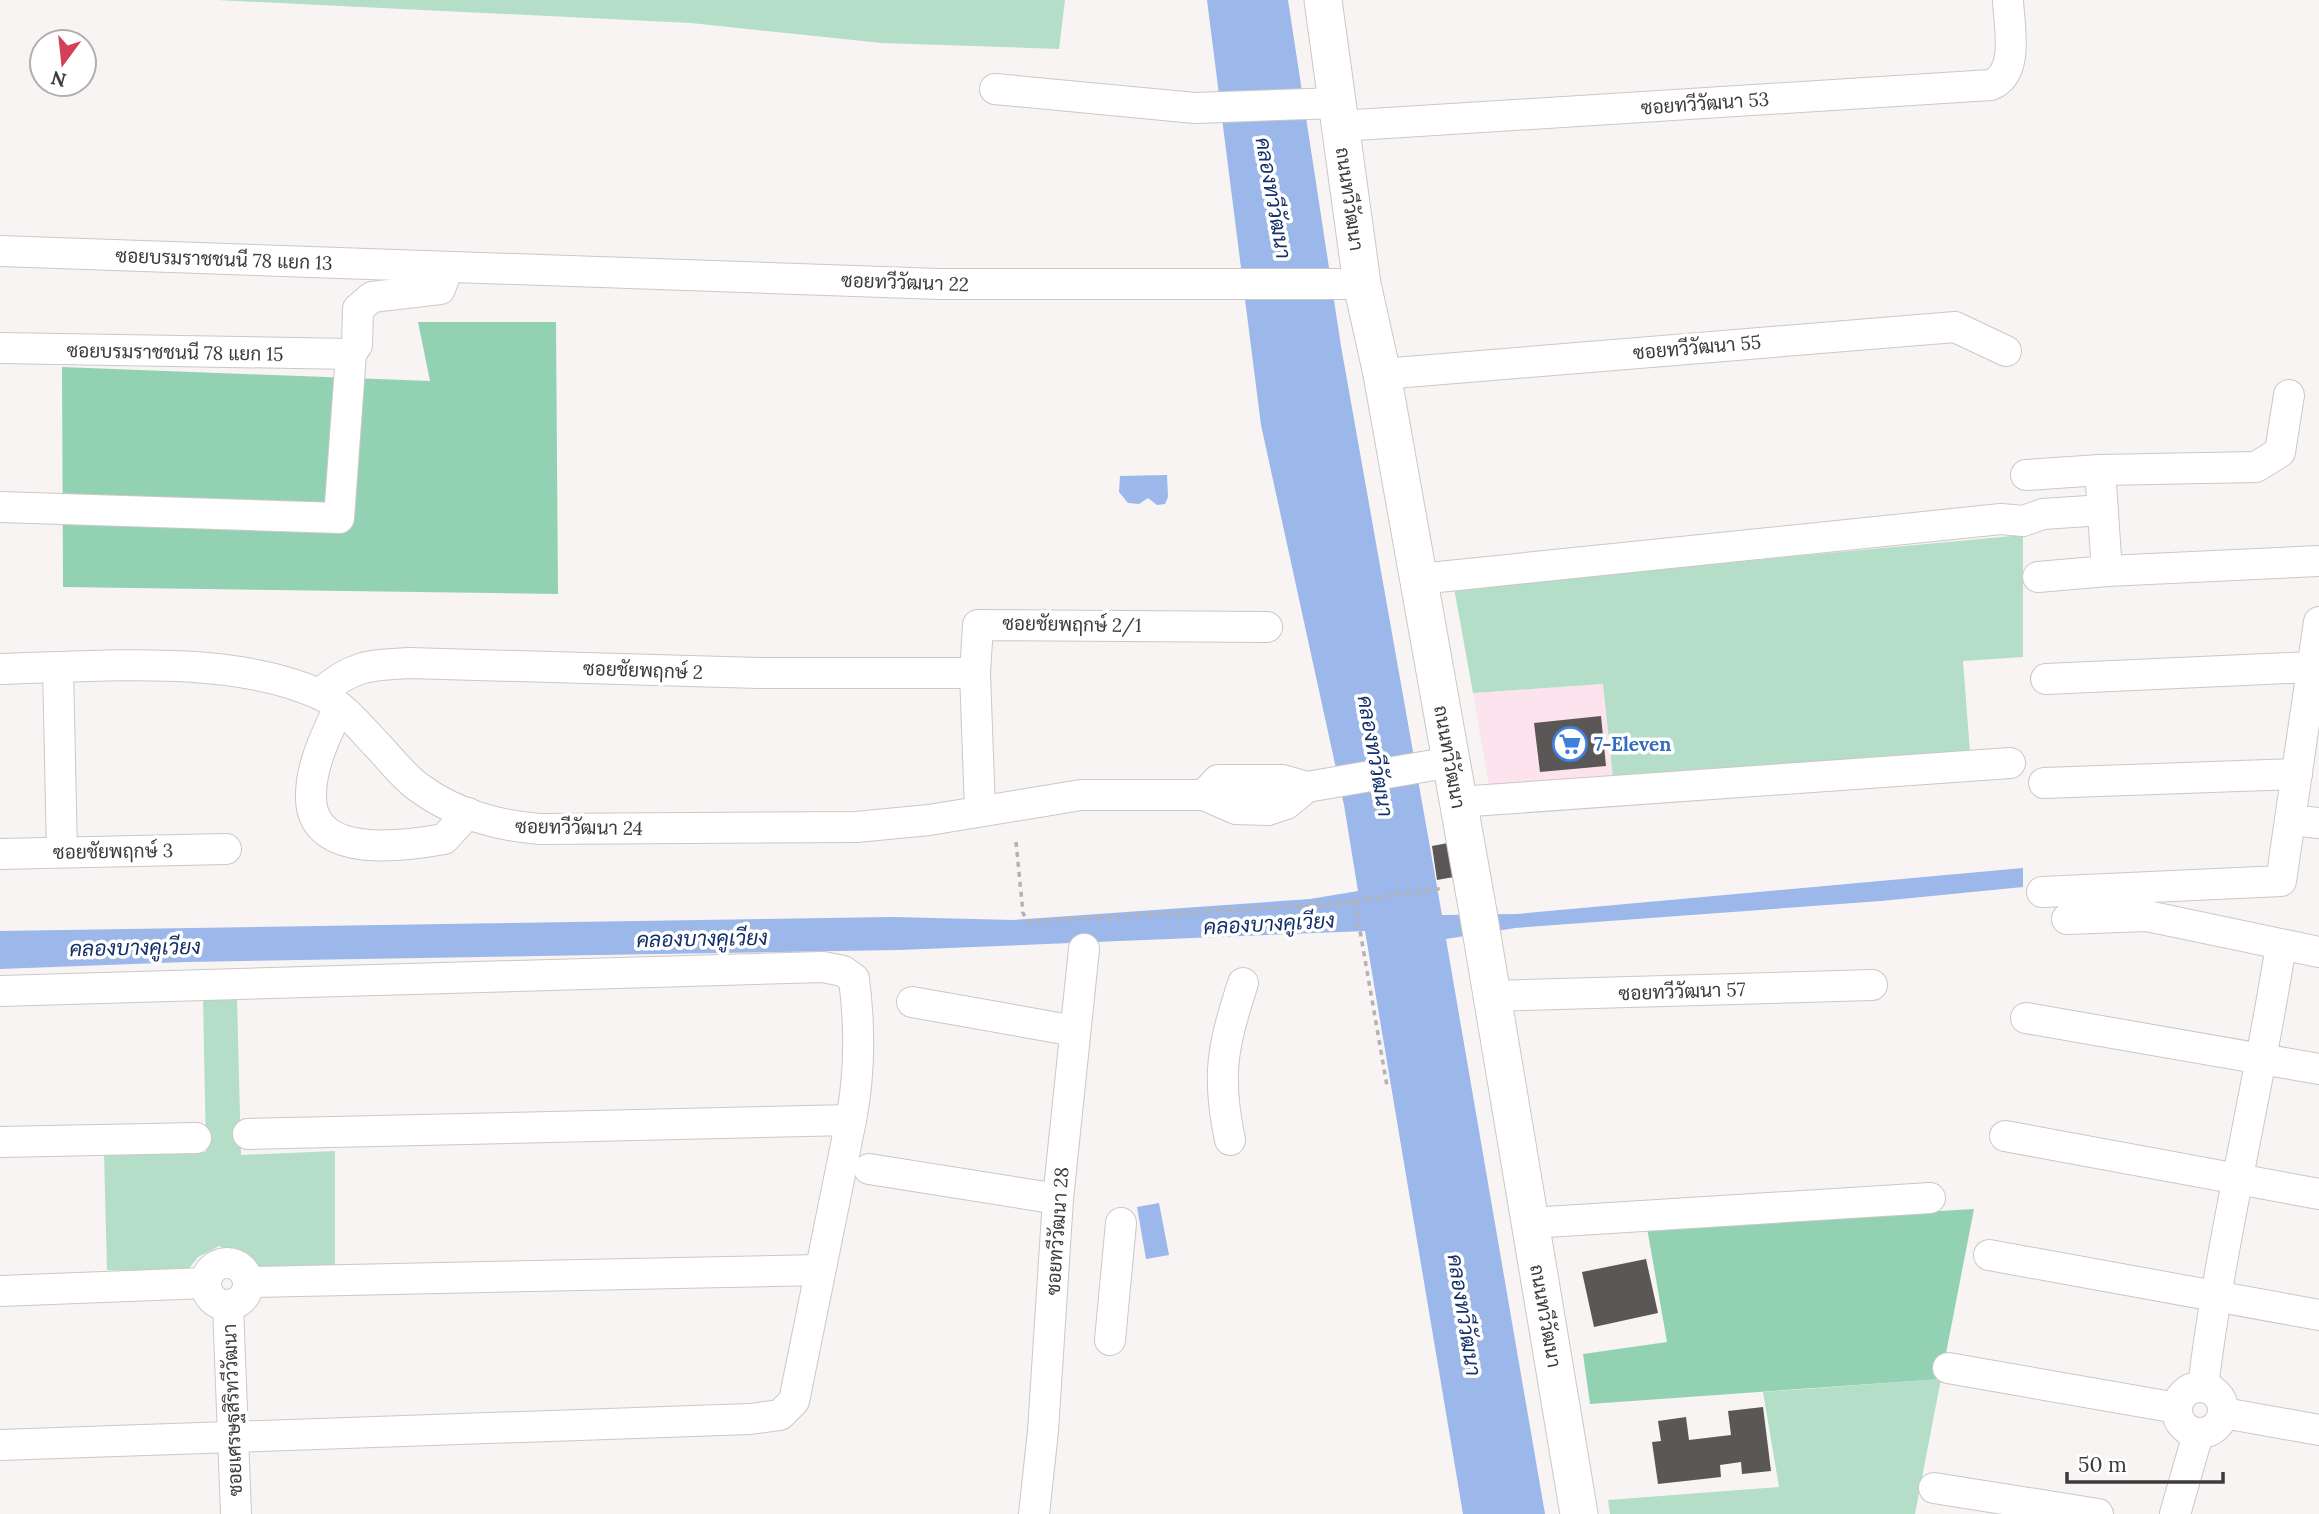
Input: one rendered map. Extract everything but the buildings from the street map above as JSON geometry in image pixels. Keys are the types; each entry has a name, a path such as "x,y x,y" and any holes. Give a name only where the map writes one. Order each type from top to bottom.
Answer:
{"main road":[{"name":"ถนนทวีวัฒนา","path":"1323,0 1328,111 1346,285 1382,374 1492,996 1579,1514"}],"street":[{"name":"ซอยทวีวัฒนา 53","path":"995,89 1195,108 1328,111 1991,85 2003,78 2009,66 2009,7"},
{"name":"ซอยบรมราชชนนี 78 แยก 13","path":"0,251 448,267"},
{"name":"ซอยทวีวัฒนา 22","path":"448,267 939,284 1346,285"},
{"path":"0,507 339,518 351,354 357,345 358,309 364,301 372,297 440,289 448,267"},
{"name":"ซอยทวีวัฒนา 55","path":"1382,374 1955,327 2006,351"},
{"name":"ซอยบรมราชชนนี 78 แยก 15","path":"0,348 351,354"},
{"path":"2026,475 2100,470 2256,467 2280,453 2289,395"},
{"path":"2100,470 2106,571"},
{"path":"1419,579 2001,519 2022,509 2043,514 2103,510"},
{"path":"2038,577 2106,571 2319,561"},
{"path":"2042,892 2281,881 2304,822 2297,774 2312,714 2312,667 2319,622"},
{"name":"ซอยชัยพฤกษ์ 2/1","path":"980,810 975,673 978,625 1268,627"},
{"name":"ซอยชัยพฤกษ์ 2","path":"329,701 350,671 372,665 409,663 758,673 975,673"},
{"path":"0,669 167,666 237,673 329,701 310,802 320,823 336,839 361,845 444,839 468,813"},
{"path":"2046,679 2312,667"},
{"path":"58,668 62,852"},
{"name":"ซอยทวีวัฒนา 24","path":"329,701 420,789 468,813 509,826 554,829 856,827 929,820 1081,795 1204,795 1218,780 1282,780 1318,785 1451,762"},
{"path":"1458,802 2010,763"},
{"path":"2044,783 2297,774"},
{"name":"ซอยชัยพฤกษ์ 3","path":"0,854 226,849"},
{"path":"2067,919 2147,916 2319,952"},
{"path":"2203,1387 2214,1296 2264,1058 2281,945"},
{"name":"ซอยทวีวัฒนา 28","path":"1034,1514 1043,1431 1058,1199 1084,949"},
{"path":"0,991 823,967 843,971 854,979 859,1016 856,1096 793,1401 780,1415 750,1419 0,1445"},
{"path":"1230,1140 1221,1098 1223,1060 1228,1030 1243,983"},
{"name":"ซอยทวีวัฒนา 57","path":"1492,996 1872,985"},
{"path":"912,1002 1075,1031"},
{"path":"2026,1018 2319,1069"},
{"path":"248,1134 851,1120"},
{"path":"2005,1136 2319,1194"},
{"path":"0,1142 196,1138"},
{"path":"869,1169 1058,1199"},
{"path":"1530,1223 1930,1198"},
{"path":"1110,1340 1121,1223"},
{"path":"1989,1255 2319,1315"},
{"path":"0,1291 206,1283 211,1270 230,1263 243,1269 249,1282 820,1270"},
{"name":"ซอยเศรษฐสิริทวีวัฒนา","path":"206,1283 215,1302 228,1306 241,1301 249,1282"},
{"name":"ซอยเศรษฐสิริทวีวัฒนา","path":"228,1306 236,1514"},
{"path":"1948,1368 2177,1408"},
{"path":"2203,1387 2214,1391 2222,1401 2224,1413 2220,1424 2210,1432 2198,1434 2187,1430 2179,1420 2177,1408 2181,1396 2191,1389 2203,1387"},
{"path":"2224,1413 2319,1430"},
{"path":"2175,1514 2198,1434"},
{"path":"1934,1488 2098,1514"}],"path":[{"path":"1016,842 1023,913 1028,922 1357,902 1440,888"},
{"path":"1357,902 1387,1086"}],"shaded area":[{"path":"1603,684 1613,778 1490,792 1473,693"}],"green space":[{"path":"217,0 1065,0 1059,49 882,43 691,23"},
{"path":"418,322 556,322 558,594 63,587 62,367 430,381"},
{"path":"2023,535 2023,657 1963,661 1970,752 1613,778 1603,684 1473,693 1454,588"},
{"path":"203,997 237,999 241,1155 335,1151 335,1267 258,1269 244,1256 219,1246 198,1257 187,1271 107,1270 104,1152 206,1152"},
{"path":"1974,1209 1941,1379 1590,1404 1583,1354 1667,1342 1647,1228"},
{"path":"1941,1379 1915,1514 1610,1514 1608,1500 1779,1487 1763,1392"}],"water":[{"path":"1207,0 1288,0 1341,346 1442,915 1517,914 2023,868 2023,887 1881,901 1515,928 1446,939 1545,1514 1463,1514 1365,931 899,950 186,962 0,969 0,931 893,917 1013,920 1310,899 1358,891 1344,805 1261,425"},
{"path":"1167,475 1168,497 1165,504 1157,505 1148,498 1139,504 1128,503 1119,492 1120,476"},
{"path":"1159,1203 1169,1255 1146,1259 1137,1207"}],"place":[{"name":"7-Eleven","path":"1570,744"}],"water label":[{"name":"คลองทวีวัฒนา","path":"1273,198"},
{"name":"คลองทวีวัฒนา","path":"1375,756"},
{"name":"คลองบางคูเวียง","path":"1269,924"},
{"name":"คลองบางคูเวียง","path":"702,939"},
{"name":"คลองบางคูเวียง","path":"135,948"},
{"name":"คลองทวีวัฒนา","path":"1464,1315"}]}
